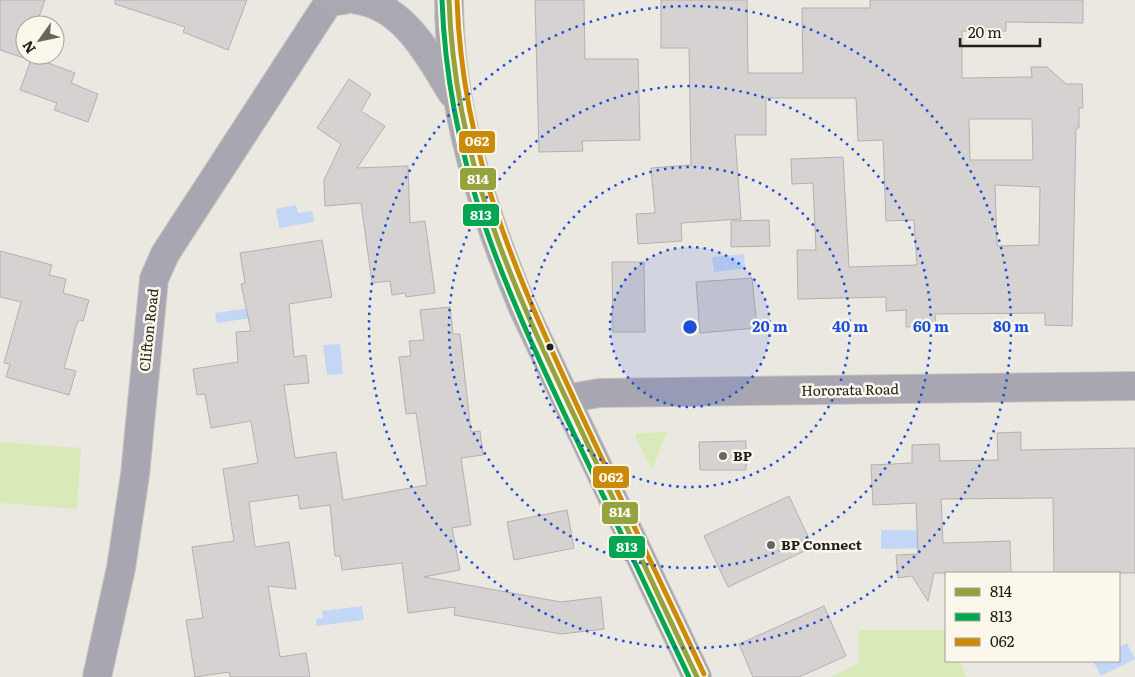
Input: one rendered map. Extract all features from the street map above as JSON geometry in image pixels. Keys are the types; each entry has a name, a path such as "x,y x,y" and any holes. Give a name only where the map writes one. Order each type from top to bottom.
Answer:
{"main road":[{"path":"357,0 375,5 396,17 407,27 457,100"},
{"path":"448,0 448,26 457,100 467,149 502,256 566,399 697,677"}],"street":[{"name":"Clifton Road","path":"97,677 121,568 130,508 154,279 165,254 334,1"},
{"name":"Hororata Road","path":"566,399 599,393 1135,386"}],"green space":[{"path":"667,432 652,470 635,436 637,433"},
{"path":"0,442 81,448 77,509 0,503"},
{"path":"858,630 945,630 945,662 960,662 967,677 830,677 859,663"}],"water":[{"path":"296,205 298,213 312,211 314,222 279,228 276,209"},
{"path":"744,254 745,268 714,272 712,257"},
{"path":"256,307 258,317 217,323 215,313"},
{"path":"340,344 343,374 327,375 323,345"},
{"path":"881,530 915,530 921,536 921,548 881,549"},
{"path":"362,606 364,620 317,626 316,619 323,618 322,611"},
{"path":"1127,643 1135,659 1101,676 1094,662 1120,662 1120,646"}],"building":[{"path":"0,0 45,0 40,15 15,15 15,55 0,50"},
{"path":"115,0 247,0 228,50 183,32 185,27 115,4"},
{"path":"535,0 584,0 585,59 638,59 640,140 582,141 583,151 539,152"},
{"path":"661,0 747,0 748,73 803,73 802,8 870,8 870,0 1083,0 1083,23 1006,22 1006,31 962,31 962,78 1032,77 1031,67 1047,67 1066,84 1082,84 1083,108 1079,108 1079,128 1076,128 1072,326 1045,325 1045,313 935,314 936,326 906,327 906,310 886,311 886,297 798,299 797,250 816,250 813,183 792,184 791,159 843,157 849,267 917,265 914,220 886,221 883,140 858,141 856,98 766,98 766,135 735,135 741,219 681,223 682,241 638,244 636,214 655,213 651,168 691,165 689,48 661,48","holes":["969,119 1032,119 1033,160 970,160","995,185 1040,187 1039,245 997,246"]},
{"path":"29,65 54,65 75,73 71,83 98,94 88,122 54,110 57,103 20,90"},
{"path":"349,79 371,94 361,111 385,126 357,168 408,166 410,223 425,221 435,293 406,297 405,293 392,295 390,281 372,283 361,203 325,206 324,180 341,144 317,128"},
{"path":"769,220 770,246 731,247 731,221"},
{"path":"322,240 332,297 289,304 294,357 306,355 309,383 284,385 295,458 336,452 343,500 427,485 416,413 406,414 399,357 411,356 409,341 424,340 420,310 450,307 453,334 460,334 471,432 480,431 483,455 461,458 471,525 452,528 460,570 424,577 561,602 601,597 604,629 561,634 454,615 455,607 408,613 402,563 342,570 340,556 335,556 330,505 300,509 298,495 249,502 255,547 289,542 296,589 268,586 280,657 306,653 310,677 230,677 229,672 195,677 186,620 203,618 192,547 234,541 223,469 258,463 251,421 211,428 205,394 197,395 193,369 238,362 236,332 251,331 241,284 245,283 240,253"},
{"path":"0,251 52,265 49,275 66,279 63,293 89,300 83,321 79,320 76,326 64,368 76,371 69,395 6,377 10,364 4,363 21,302 0,297"},
{"path":"612,262 644,262 645,332 613,332"},
{"path":"752,278 757,328 700,333 696,282"},
{"path":"1021,432 1021,450 1135,448 1135,573 1054,572 1053,498 941,499 943,543 1010,541 1011,572 934,573 928,601 912,576 898,578 896,555 918,554 916,503 873,505 871,465 912,463 912,445 939,444 940,461 998,460 997,433"},
{"name":"BP","path":"746,441 746,470 700,470 699,442"},
{"path":"789,496 813,547 728,587 704,536"},
{"path":"567,510 574,548 514,560 507,522"},
{"path":"824,606 846,656 799,677 753,677 739,644"}],"transit line":[{"name":"813","path":"442,0 447,60 455,117 468,172 484,225 525,328 689,677"},
{"name":"814","path":"449,0 454,60 462,116 475,170 491,222 532,325 697,677"},
{"name":"062","path":"457,0 462,59 470,115 483,169 499,221 518,272 562,374 704,674"}],"place":[{"name":"BP","path":"723,456"},
{"name":"BP Connect","path":"771,545"}]}
